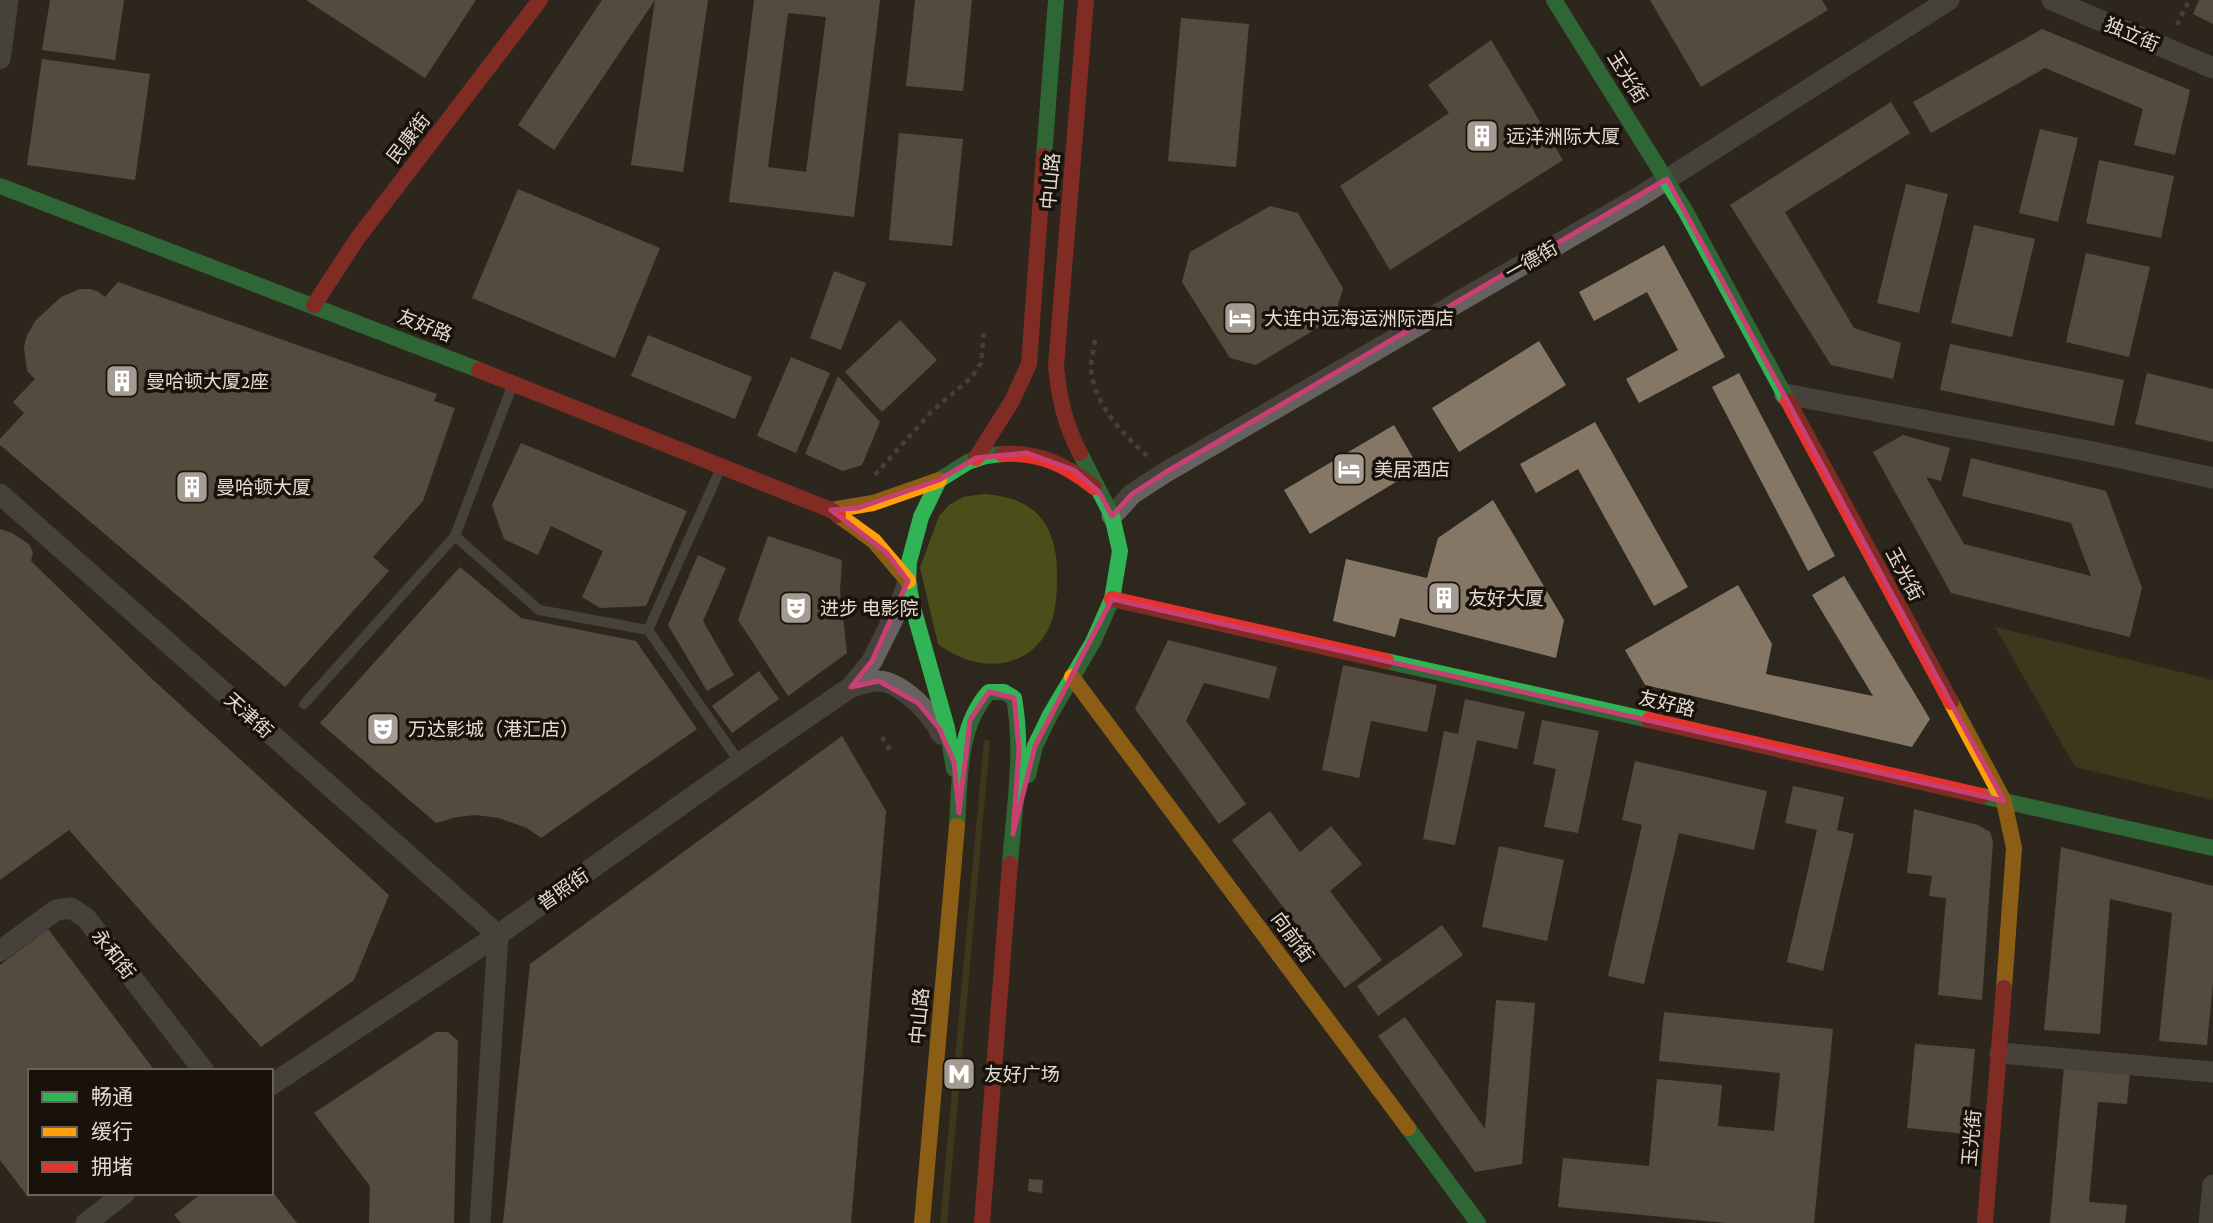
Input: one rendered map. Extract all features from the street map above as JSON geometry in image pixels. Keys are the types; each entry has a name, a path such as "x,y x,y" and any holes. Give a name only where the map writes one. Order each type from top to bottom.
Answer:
{"street":[{"path":"0,59 8,0"},
{"name":"民康街","path":"314,305 357,239 540,0"},
{"name":"中山路","path":"976,458 1007,413 1029,364 1056,0"},
{"name":"中山路","path":"1086,0 1056,366 1059,398 1069,433 1112,516"},
{"name":"玉光街","path":"1554,0 1667,179 1786,394 2004,801 2014,848 1985,1223"},
{"name":"一德街","path":"1112,516 1132,494 1167,472 1667,179 1949,0"},
{"name":"独立街","path":"2052,0 2213,68"},
{"name":"友好路","path":"0,186 314,305 831,510"},
{"path":"1786,394 2098,453 2213,478"},
{"path":"831,510 858,508 909,492 939,480 976,458 1005,453 1027,453 1053,460 1074,470 1099,492"},
{"path":"851,687 872,661 898,607 908,581 922,512 939,480"},
{"name":"天津街","path":"0,494 498,935"},
{"path":"831,510 865,533 886,552 908,581 917,628 954,762 958,813"},
{"path":"1013,834 1035,746 1093,642 1112,599 1120,551 1112,516"},
{"name":"友好路","path":"1112,599 2213,848"},
{"name":"向前街","path":"1072,677 1478,1223"},
{"path":"851,687 879,681 901,689 918,703 939,728 954,762"},
{"name":"普照街","path":"273,1084 498,935 851,687"},
{"path":"958,813 963,753 970,720 980,700 989,692 1004,692 1014,698 1019,749 982,1223"},
{"name":"中山路","path":"922,1223 958,813"},
{"name":"永和街","path":"0,951 56,910 71,908 86,918 202,1069"},
{"path":"480,1223 498,935"},
{"path":"2000,1053 2213,1073"},
{"path":"2209,1223 2213,1185"},
{"path":"86,1223 122,1195"}],"lane":[{"path":"304,704 455,536 513,383"},
{"path":"648,630 720,468"},
{"path":"455,536 539,610 648,630 740,763"}],"path":[{"path":"2177,25 2189,0"},
{"path":"858,508 881,468 931,412 971,377 981,363 984,330"},
{"path":"1095,340 1091,368 1098,396 1126,438 1167,472"},
{"path":"882,737 890,750"}],"highlighted area":[{"path":"1667,179 2004,801 1112,599 1035,746 1013,834 1019,749 1014,698 989,692 970,720 959,813 954,762 939,728 918,703 879,681 851,687 872,661 908,581 886,552 831,510 858,508 939,480 976,458 1027,453 1074,470 1099,492 1112,516 1132,494 1166,472"}],"shaded area":[{"path":"983,494 1001,496 1030,508 1048,529 1056,559 1056,604 1048,630 1026,655 997,664 967,659 938,644 920,568 939,516 949,505 963,497"},
{"path":"1995,627 2213,680 2213,800 2075,767"},
{"path":"984,740 990,741 947,1223 940,1223"}],"building":[{"path":"50,0 124,0 115,60 42,50"},
{"path":"306,0 476,0 425,78"},
{"path":"602,0 655,0 554,150 518,125"},
{"path":"655,0 708,0 683,172 631,165"},
{"path":"754,0 880,0 854,217 729,202","holes":["788,13 826,17 806,172 768,167"]},
{"path":"915,0 972,0 963,91 906,86"},
{"path":"1650,0 1822,0 1828,10 1701,87"},
{"path":"2199,0 2213,0 2213,24 2193,14"},
{"path":"1181,18 1249,24 1236,167 1168,161"},
{"path":"2042,29 2190,90 2175,155 2134,145 2143,109 2045,68 1931,133 1913,102"},
{"name":"远洋洲际大厦","path":"1491,40 1563,160 1390,270 1340,186 1449,113 1428,85"},
{"path":"42,59 150,74 135,180 27,165"},
{"path":"1891,102 1910,133 1785,212 1854,328 1901,343 1893,379 1831,365 1730,205"},
{"path":"2040,129 2078,138 2058,222 2019,213"},
{"path":"899,133 963,139 952,246 889,240"},
{"path":"2099,160 2174,176 2161,238 2086,223"},
{"path":"1906,184 1948,194 1919,313 1877,303"},
{"path":"518,189 660,248 615,358 472,298"},
{"path":"1270,206 1298,213 1343,288 1334,318 1256,365 1230,358 1182,282 1190,252"},
{"path":"1974,225 2035,239 2012,337 1951,323"},
{"path":"1664,245 1725,357 1639,403 1626,379 1678,350 1647,292 1594,321 1579,292"},
{"path":"2086,253 2150,267 2129,357 2066,342"},
{"path":"834,271 866,283 841,350 810,338"},
{"name":"曼哈顿大厦","path":"118,282 437,394 434,401 455,408 423,501 373,557 389,571 285,687 0,445 0,439 24,413 13,402 35,379 27,371 24,347 27,335 36,320 61,297 80,289 90,289 105,297"},
{"path":"900,320 937,360 882,412 845,372"},
{"path":"648,335 752,377 735,419 631,376"},
{"path":"1539,341 1566,385 1459,452 1432,408"},
{"path":"1950,344 2124,380 2114,426 1940,390"},
{"path":"791,357 830,373 796,453 757,436"},
{"path":"1739,373 1835,556 1808,571 1712,387"},
{"path":"2147,373 2213,389 2213,442 2135,424"},
{"path":"838,376 880,422 862,465 843,471 805,454"},
{"path":"1595,422 1688,587 1654,606 1578,469 1536,493 1520,464"},
{"path":"1394,425 1419,468 1310,534 1284,490"},
{"path":"1903,435 1950,448 1941,481 1926,477 1964,544 2091,576 2071,523 1962,496 1971,458 2106,491 2142,588 2130,637 1951,593 1873,452"},
{"path":"521,443 687,511 646,606 600,608 582,597 603,551 551,526 538,555 504,539 492,505"},
{"name":"友好大厦","path":"1493,500 1564,620 1556,658 1400,618 1395,637 1333,621 1346,559 1427,578 1438,538"},
{"path":"0,529 29,544 33,552 31,561 151,678 389,895 354,980 261,1047 69,830 0,880"},
{"path":"768,536 842,560 840,591 847,653 788,696 738,620"},
{"path":"698,555 726,568 703,621 734,675 707,691 668,625"},
{"path":"460,567 521,618 636,641 697,729 541,838 527,828 499,818 476,815 436,823 320,723"},
{"path":"1844,576 1930,719 1912,747 1645,685 1625,650 1738,585 1772,644 1766,674 1873,696 1812,595"},
{"path":"1168,640 1277,667 1269,699 1204,683 1186,721 1246,804 1219,824 1135,709"},
{"path":"1343,665 1437,685 1427,732 1371,721 1359,778 1322,770"},
{"path":"759,671 779,699 732,733 712,706"},
{"path":"1465,699 1525,712 1517,749 1477,740 1455,845 1423,839 1444,731 1458,734"},
{"path":"1542,720 1599,731 1578,833 1544,827 1556,769 1533,764"},
{"path":"842,736 886,811 851,1223 503,1223 530,964"},
{"path":"1635,761 1767,791 1754,850 1679,833 1644,984 1608,976 1642,825 1622,820"},
{"path":"1793,786 1844,797 1837,830 1854,834 1823,971 1787,962 1817,830 1785,823"},
{"path":"1914,809 1978,825 1990,832 1993,841 1982,1000 1938,995 1946,898 1929,896 1932,876 1907,873"},
{"path":"1270,811 1300,852 1331,826 1362,864 1330,891 1382,960 1345,988 1232,840"},
{"path":"1499,846 1564,860 1547,941 1482,927"},
{"path":"2061,847 2213,886 2213,982 2207,1045 2159,1041 2172,913 2110,899 2100,1034 2044,1030"},
{"path":"1442,925 1463,955 1378,1016 1357,986"},
{"path":"48,929 153,1069 28,1069 28,1195 31,1195 28,1197 0,1160 0,965"},
{"path":"1496,1000 1535,1003 1522,1164 1475,1172 1378,1036 1405,1017 1485,1129"},
{"path":"1664,1012 1833,1029 1814,1223 1727,1223 1558,1207 1563,1158 1649,1166 1657,1079 1722,1085 1718,1126 1774,1131 1780,1073 1659,1061"},
{"path":"436,1032 448,1032 458,1041 454,1223 369,1223 370,1186 314,1113"},
{"path":"1915,1044 1975,1049 1967,1134 1907,1128"},
{"path":"2064,1066 2130,1072 2127,1104 2098,1102 2089,1202 2127,1205 2125,1223 2050,1223"},
{"path":"1029,1179 1043,1180 1042,1193 1028,1191"},
{"path":"273,1193 297,1223 181,1223 174,1215 199,1195 273,1195"}],"traffic: fast":[{"path":"1044,156 1056,0"},
{"path":"1554,0 1686,212 1788,401"},
{"path":"0,186 479,370"},
{"path":"1028,775 1035,746 1093,642 1112,599 1120,551 1112,516 1080,453"},
{"path":"954,769 947,728 913,608 908,582 909,562 921,517 939,480 968,462 1002,454"},
{"path":"1386,661 1649,720"},
{"path":"957,826 962,756 971,722 989,692 1004,692 1014,698 1018,739 1010,864"},
{"path":"1982,796 2213,848"},
{"path":"1408,1128 1478,1223"}],"traffic: slow":[{"path":"831,510 873,503 939,480"},
{"path":"838,515 874,541 908,581"},
{"path":"1072,677 1408,1128"},
{"path":"1951,702 2004,801 2014,848 2004,988"},
{"path":"922,1223 957,826"}],"traffic: jam":[{"path":"314,305 357,239 540,0"},
{"path":"1080,453 1064,411 1056,366 1086,0"},
{"path":"976,458 1012,401 1029,364 1044,156"},
{"path":"479,370 838,515"},
{"path":"1788,401 1951,702"},
{"path":"1002,454 1040,457 1073,472 1094,487"},
{"path":"1112,599 1386,661"},
{"path":"1649,720 1982,796"},
{"path":"982,1223 1010,864"},
{"path":"1985,1223 2004,988"}],"place":[{"name":"远洋洲际大厦","path":"1482,136"},
{"name":"大连中远海运洲际酒店","path":"1240,318"},
{"name":"曼哈顿大厦2座","path":"122,381"},
{"name":"美居酒店","path":"1349,469"},
{"name":"曼哈顿大厦","path":"192,487"},
{"name":"友好大厦","path":"1444,598"},
{"name":"进步 电影院","path":"796,608"},
{"name":"万达影城（港汇店）","path":"383,729"},
{"name":"友好广场","path":"959,1074"}]}
